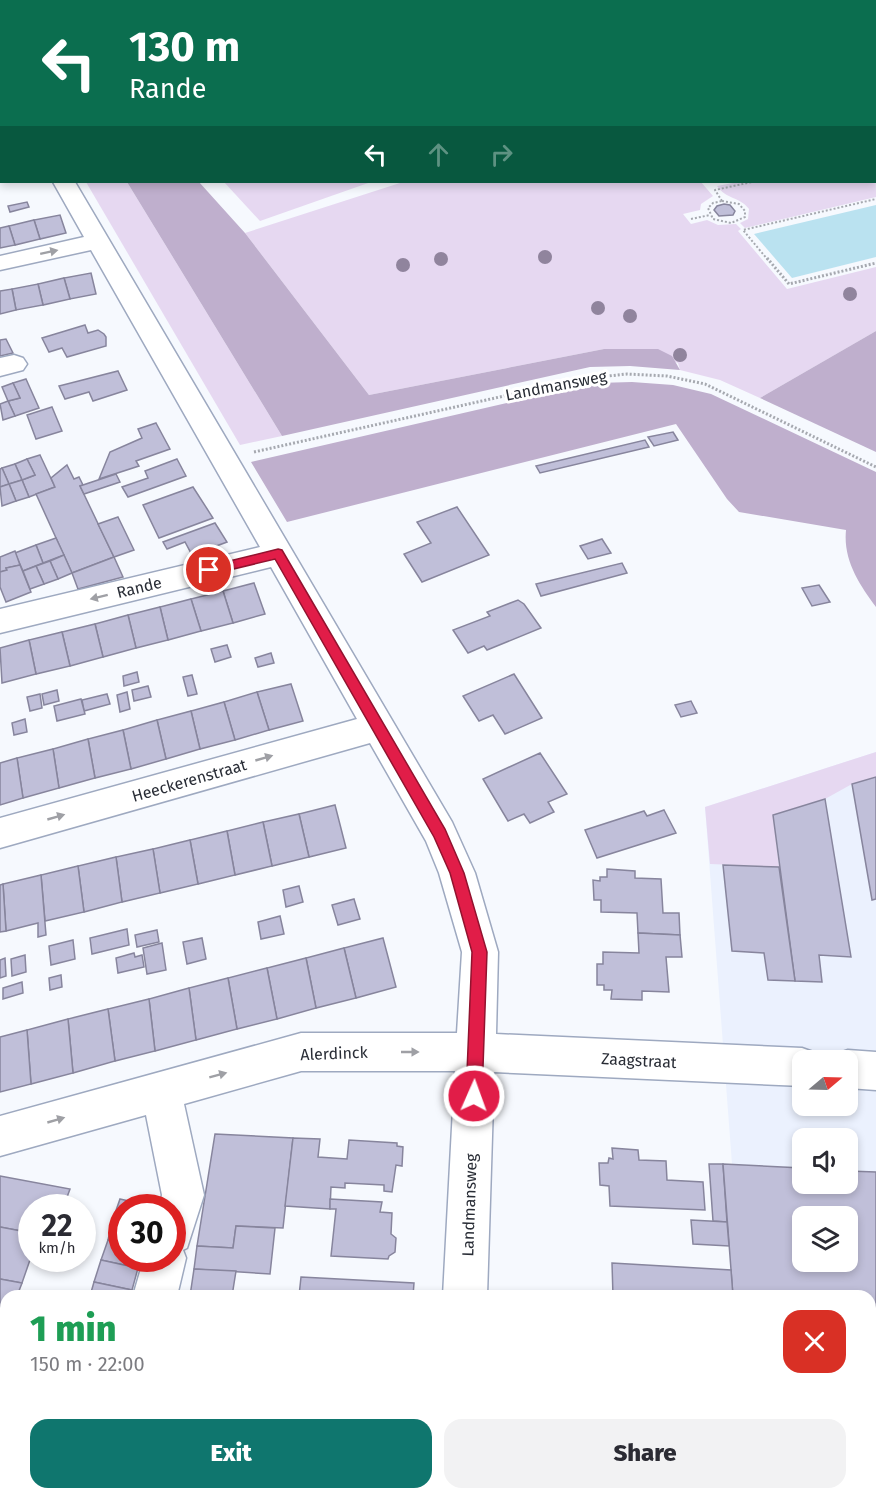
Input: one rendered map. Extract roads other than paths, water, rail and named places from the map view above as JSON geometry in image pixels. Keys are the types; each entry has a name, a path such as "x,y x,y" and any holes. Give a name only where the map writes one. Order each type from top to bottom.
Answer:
{"street":[{"name":"Landmansweg","path":"65,183 440,834 457,873 480,952 465,1290"},
{"path":"0,263 99,241"},
{"name":"Rande","path":"0,621 278,554"},
{"name":"Heeckerenstraat","path":"0,833 377,726"},
{"name":"Alerdinck","path":"0,1136 301,1052 476,1052"},
{"name":"Zaagstraat","path":"476,1052 792,1067"},
{"path":"858,1070 876,1071"},
{"path":"161,1090 183,1194"},
{"path":"157,1290 161,1272"}],"water":[{"path":"876,205 876,257 792,278 754,234"}]}
